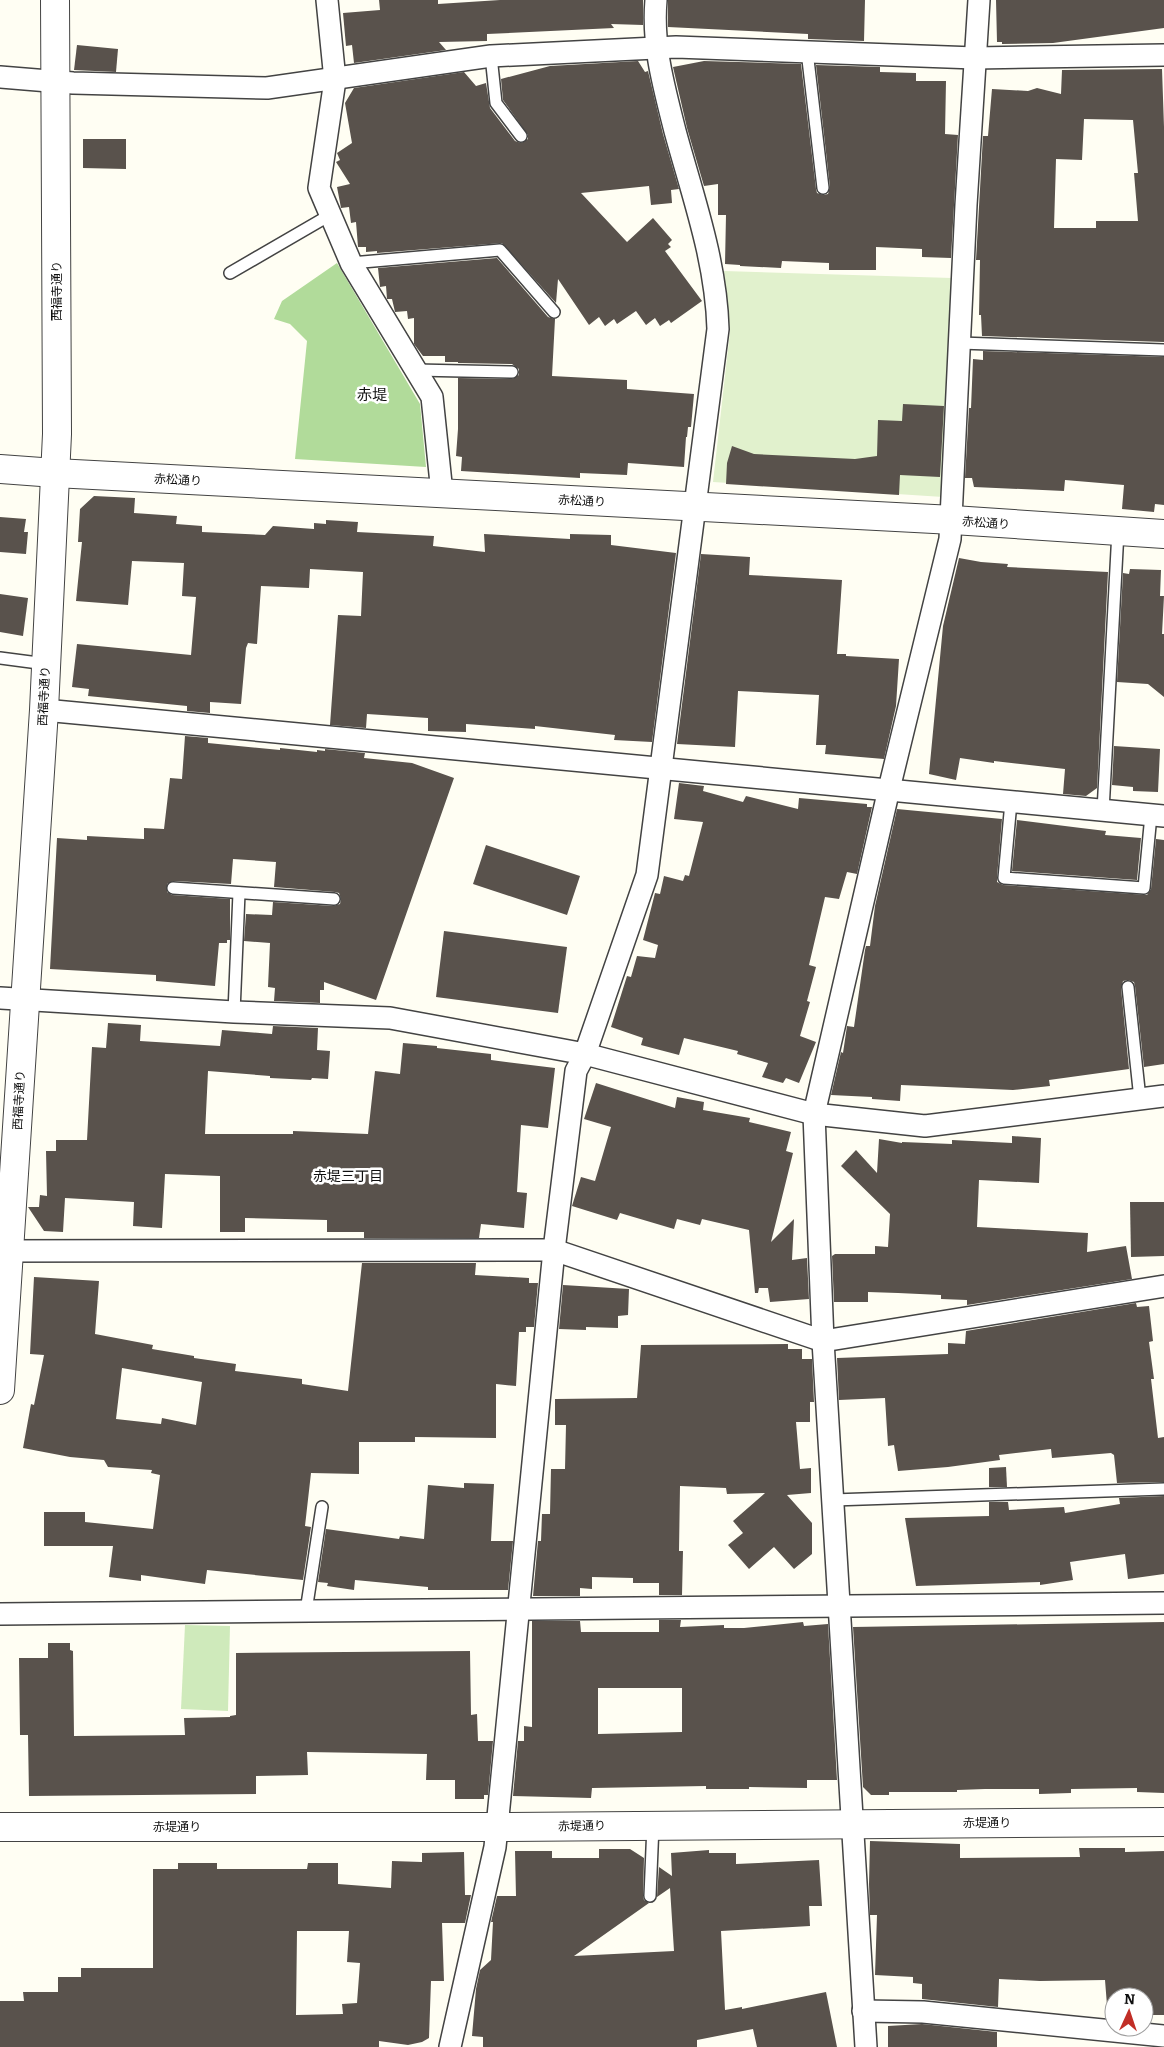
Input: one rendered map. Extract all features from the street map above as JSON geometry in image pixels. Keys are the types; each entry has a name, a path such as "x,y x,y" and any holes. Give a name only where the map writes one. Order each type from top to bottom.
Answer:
{"street":[{"name":"西福寺通り","path":"0,1390 13,998 44,710 57,434 55,0"},
{"path":"327,0 335,80 319,188 350,263 432,397 442,493"},
{"path":"450,2047 494,1847 520,1609 554,1250 576,1071 585,1054 647,876 718,329 717,297 712,264 660,74 654,24 656,0"},
{"path":"866,2047 823,1341 814,1114 953,520 966,205 979,0"},
{"path":"0,77 56,82 267,88 335,80 491,56 676,47 975,58 1164,55"},
{"name":"赤松通り","path":"0,469 55,474 953,520 1164,534"},
{"path":"44,710 1157,816"},
{"path":"13,998 234,1012 390,1018 585,1054 814,1114 925,1126 1164,1096"},
{"path":"5,1251 554,1250 823,1341 1163,1292"},
{"path":"0,1614 1164,1604"},
{"name":"赤堤通り","path":"0,1827 496,1827 1164,1822"},
{"path":"863,2011 923,2012 1164,2036"}],"lane":[{"path":"807,51 823,188"},
{"path":"491,56 496,103 521,136"},
{"path":"230,273 330,215"},
{"path":"350,263 500,250 554,312"},
{"path":"960,343 1164,350"},
{"path":"416,370 512,372"},
{"path":"1103,811 1118,532"},
{"path":"0,658 46,664"},
{"path":"1011,802 1004,878 1144,888 1157,816"},
{"path":"173,888 334,899"},
{"path":"234,1012 239,893"},
{"path":"1128,987 1140,1099"},
{"path":"833,1500 1164,1490"},
{"path":"306,1611 322,1507"},
{"path":"650,1896 653,1825"}],"green space":[{"path":"337,263 420,404 426,467 295,459 307,341 290,324 274,319 282,301"},
{"path":"724,271 952,278 943,497 713,482 730,332"},
{"path":"185,1625 230,1626 228,1711 181,1709"}],"building":[{"path":"379,0 438,0 438,4 500,0 643,0 643,25 611,24 614,28 487,34 487,41 439,42 446,50 354,63 352,45 346,46 343,13 380,10"},
{"path":"668,0 865,0 864,41 808,39 808,34 668,27"},
{"path":"996,0 1164,0 1164,28 1053,43 1002,44 1002,42 997,42"},
{"path":"77,45 118,49 116,72 74,70"},
{"path":"638,61 645,72 648,71 679,189 671,190 672,203 651,205 649,186 581,193 627,242 653,218 672,240 668,244 671,247 665,251 702,301 671,323 669,320 660,326 655,318 646,325 636,311 617,324 614,319 605,326 599,317 589,325 558,279 556,303 502,243 377,253 377,251 366,252 366,247 358,247 356,222 351,223 349,207 341,208 337,187 350,184 336,162 340,160 337,153 352,143 345,103 354,88 464,72 476,86 486,83 490,108 515,141 521,143 528,139 528,135 503,100 501,79 550,66"},
{"path":"704,61 801,64 816,189 817,193 823,195 828,194 830,187 816,65 880,67 880,72 916,73 916,81 946,81 945,134 958,135 951,258 922,257 922,249 876,247 876,270 829,270 829,263 782,261 781,268 725,264 726,215 718,215 718,184 704,186 687,128 673,67"},
{"path":"1162,69 1164,127 1164,342 982,336 981,315 979,315 980,260 976,260 983,136 988,136 992,89 1028,91 1037,88 1061,94 1062,70","holes":["1084,119 1133,120 1138,173 1134,173 1138,221 1096,221 1096,228 1054,228 1056,159 1082,160"]},
{"path":"83,139 126,139 126,169 83,168"},
{"path":"497,258 548,317 555,319 552,376 627,380 627,389 694,394 691,427 688,427 686,437 684,467 628,463 627,475 580,473 580,478 461,471 462,457 456,456 458,378 512,379 519,375 519,369 512,364 445,362 445,356 423,356 414,344 414,318 408,319 407,311 395,312 392,299 387,299 386,286 380,287 378,268"},
{"path":"983,351 1164,357 1164,505 1155,504 1154,512 1122,509 1124,485 1065,480 1064,491 974,487 972,478 965,478 969,408 971,408 973,359 983,360"},
{"path":"903,404 944,406 940,477 900,475 899,495 726,484 727,463 732,446 754,454 855,459 877,456 878,420 902,421"},
{"path":"94,496 135,498 134,513 177,516 176,524 202,526 202,532 265,535 273,526 314,529 314,523 326,524 326,520 358,522 357,532 434,536 433,546 485,552 484,534 570,539 570,534 611,535 611,545 676,553 652,742 614,740 615,735 535,726 535,729 466,724 466,732 428,731 428,718 367,714 366,728 330,725 338,615 361,616 363,572 310,569 309,588 261,586 257,644 248,643 246,648 241,704 210,702 210,713 187,711 187,706 88,696 89,689 72,687 77,644 191,655 196,597 182,596 184,563 132,561 128,605 76,601 82,542 78,542 80,509"},
{"path":"0,517 26,519 24,532 28,532 26,554 0,552"},
{"path":"701,554 750,557 749,575 842,580 837,654 899,659 896,706 884,759 825,754 826,745 816,745 819,695 738,691 735,747 677,744"},
{"path":"959,558 1008,564 1007,567 1108,572 1097,788 1086,796 1063,794 1065,769 960,758 956,780 929,774 943,626"},
{"path":"1130,569 1161,570 1160,596 1164,596 1162,634 1164,634 1164,697 1148,684 1117,682 1123,573 1129,574"},
{"path":"0,594 28,598 23,636 0,632"},
{"path":"185,736 208,738 208,743 280,750 280,748 317,752 317,750 325,751 325,749 365,753 364,758 412,763 454,778 376,1000 324,982 324,990 320,990 320,1003 274,1001 275,988 268,987 270,943 244,941 246,914 272,915 273,902 333,906 340,904 341,899 339,893 335,892 274,887 276,862 233,859 231,884 174,881 167,884 167,892 172,895 230,899 230,940 227,940 227,943 219,943 215,986 156,981 156,975 50,969 57,838 87,840 87,836 144,839 144,828 164,829 170,778 182,779"},
{"path":"1114,746 1160,749 1158,792 1133,791 1133,787 1112,785"},
{"path":"679,783 704,786 703,791 743,802 746,796 798,809 799,798 867,804 867,807 872,807 857,874 847,872 839,899 825,897 809,965 816,967 807,1001 810,1002 800,1036 816,1042 799,1083 786,1078 783,1083 762,1077 768,1063 737,1054 738,1051 684,1038 679,1055 641,1045 643,1038 611,1027 627,976 631,977 637,956 655,958 658,945 643,940 655,893 660,894 664,876 683,881 685,875 689,876 703,822 674,819"},
{"path":"897,809 1002,819 997,882 1003,885 1147,895 1151,889 1156,839 1164,840 1164,1064 1144,1067 1135,986 1134,982 1128,980 1123,981 1121,988 1129,1069 1049,1080 1050,1086 1013,1090 901,1085 900,1101 872,1099 872,1097 831,1095 841,1052 843,1053 847,1026 854,1027 865,950 866,946 870,946 875,906"},
{"path":"1017,820 1106,831 1105,835 1141,838 1137,880 1012,871"},
{"path":"486,845 580,876 567,915 473,884"},
{"path":"444,931 567,947 558,1013 436,997"},
{"path":"108,1023 141,1025 140,1041 220,1046 222,1030 272,1034 273,1026 318,1028 317,1050 330,1051 328,1079 270,1078 270,1076 208,1071 205,1134 293,1134 293,1131 368,1134 375,1071 400,1074 403,1043 491,1054 491,1060 555,1068 548,1128 521,1125 517,1192 527,1193 524,1228 481,1224 479,1238 364,1238 364,1232 327,1232 327,1220 245,1218 245,1232 220,1232 220,1176 165,1174 162,1228 133,1226 134,1202 65,1198 63,1232 44,1231 28,1207 39,1207 40,1195 47,1196 46,1151 56,1151 56,1140 87,1140 92,1047 106,1048"},
{"path":"596,1083 675,1108 677,1097 704,1102 703,1110 750,1118 749,1122 791,1132 786,1151 793,1153 771,1242 794,1219 792,1260 807,1258 809,1299 770,1302 768,1288 759,1288 758,1293 755,1293 749,1230 702,1219 700,1225 677,1219 674,1229 620,1213 617,1220 572,1206 581,1177 595,1181 611,1127 584,1119"},
{"path":"1012,1136 1041,1138 1039,1183 979,1180 977,1227 1088,1233 1087,1252 1126,1246 1132,1279 967,1305 967,1300 941,1299 941,1295 868,1292 868,1302 834,1302 832,1256 835,1254 875,1254 875,1246 888,1247 890,1214 841,1166 856,1150 877,1173 879,1139 902,1143 952,1144 952,1140 1012,1143"},
{"path":"1130,1202 1164,1202 1164,1256 1131,1257"},
{"path":"362,1263 476,1263 475,1275 529,1278 529,1283 538,1283 534,1327 526,1327 526,1332 519,1332 516,1386 496,1384 496,1438 415,1437 415,1442 359,1442 359,1474 311,1473 305,1526 311,1527 303,1580 207,1570 205,1584 141,1575 141,1581 109,1577 113,1546 44,1546 44,1512 85,1512 85,1522 153,1529 160,1475 151,1473 152,1470 108,1467 104,1460 70,1457 23,1448 31,1404 34,1405 44,1355 30,1354 34,1277 99,1281 95,1334 153,1345 152,1349 194,1356 194,1358 236,1364 235,1371 302,1379 302,1384 348,1391","holes":["122,1368 202,1382 196,1425 162,1418 161,1424 116,1419"]},
{"path":"563,1285 629,1289 628,1315 618,1316 618,1328 586,1327 586,1330 559,1329"},
{"path":"1136,1303 1137,1307 1149,1306 1153,1341 1149,1342 1154,1379 1151,1379 1158,1438 1164,1437 1164,1482 1117,1483 1114,1455 1111,1453 1052,1458 1051,1449 999,1455 1000,1460 898,1471 894,1445 888,1446 885,1398 839,1400 837,1358 948,1354 948,1343 965,1344 966,1331"},
{"path":"788,1344 788,1349 802,1349 802,1359 812,1359 814,1402 810,1402 810,1422 796,1422 800,1469 811,1468 811,1493 787,1495 812,1523 812,1554 794,1569 774,1547 749,1569 728,1545 743,1533 733,1521 765,1493 727,1494 726,1488 680,1486 679,1551 683,1551 682,1595 659,1595 659,1583 633,1583 633,1578 592,1577 592,1589 580,1588 580,1596 533,1596 538,1541 541,1541 542,1514 550,1514 551,1469 565,1469 566,1425 555,1425 555,1399 637,1398 641,1345"},
{"path":"1006,1467 1007,1487 989,1487 989,1468"},
{"path":"464,1483 494,1484 491,1541 513,1541 508,1590 428,1590 428,1587 355,1580 354,1590 327,1586 328,1583 318,1582 326,1529 399,1539 400,1536 424,1539 428,1485 464,1488"},
{"path":"1164,1496 1164,1574 1128,1579 1125,1554 1070,1562 1073,1580 1040,1585 1040,1582 916,1586 905,1518 989,1516 989,1502 1008,1502 1009,1510 1064,1507 1065,1513 1120,1504 1119,1498"},
{"path":"659,1620 681,1620 680,1627 724,1625 724,1628 744,1628 803,1622 804,1626 828,1624 837,1780 807,1780 807,1788 749,1787 749,1789 706,1789 706,1786 592,1788 591,1798 513,1796 518,1741 524,1741 524,1726 532,1727 532,1621 580,1621 581,1632 659,1632","holes":["598,1688 682,1688 682,1732 598,1734"]},
{"path":"1164,1622 1164,1793 1137,1792 1137,1788 1071,1789 1071,1793 1039,1794 1039,1789 985,1789 957,1790 957,1792 889,1792 889,1795 871,1795 863,1787 853,1627"},
{"path":"48,1643 70,1643 70,1650 73,1651 74,1736 185,1735 184,1718 230,1717 236,1715 236,1653 470,1651 471,1715 477,1714 478,1741 493,1741 488,1795 484,1795 484,1799 455,1799 455,1780 426,1780 427,1754 307,1752 308,1775 256,1776 256,1794 29,1796 28,1735 20,1735 19,1658 48,1658"},
{"path":"870,1841 960,1844 960,1858 1080,1857 1079,1848 1125,1848 1125,1852 1164,1851 1164,2015 1154,2015 1154,1987 1106,1987 1105,1980 1040,1981 999,1979 998,2007 922,1999 922,1984 913,1983 913,1977 875,1975 877,1915 870,1915"},
{"path":"599,1849 630,1849 644,1858 643,1896 644,1900 649,1903 574,1956 674,1951 670,1888 657,1897 659,1867 672,1876 671,1853 709,1850 709,1853 736,1853 736,1864 819,1860 822,1906 809,1906 810,1926 721,1931 725,2010 742,2007 742,2009 826,1992 837,2047 757,2047 753,2029 697,2040 697,2047 483,2047 483,2037 472,2036 476,1989 480,1970 491,1960 493,1922 491,1922 497,1896 516,1896 515,1851 552,1851 552,1858 599,1858"},
{"path":"464,1852 465,1895 471,1895 465,1923 442,1923 444,1981 431,1981 429,2038 422,2042 408,2045 379,2041 379,2047 0,2047 0,2001 24,2001 23,1992 58,1992 58,1977 81,1977 81,1968 153,1968 153,1869 178,1869 178,1863 217,1863 217,1869 307,1869 308,1863 338,1863 338,1884 391,1888 392,1861 422,1862 422,1853","holes":["297,1931 349,1931 347,1962 360,1963 357,2003 342,2004 343,2014 296,2015"]},
{"path":"922,2024 997,2032 997,2047 888,2047 888,2026"}],"district":[{"name":"赤堤","path":"372,395"},
{"name":"赤堤三丁目","path":"348,1176"}]}
